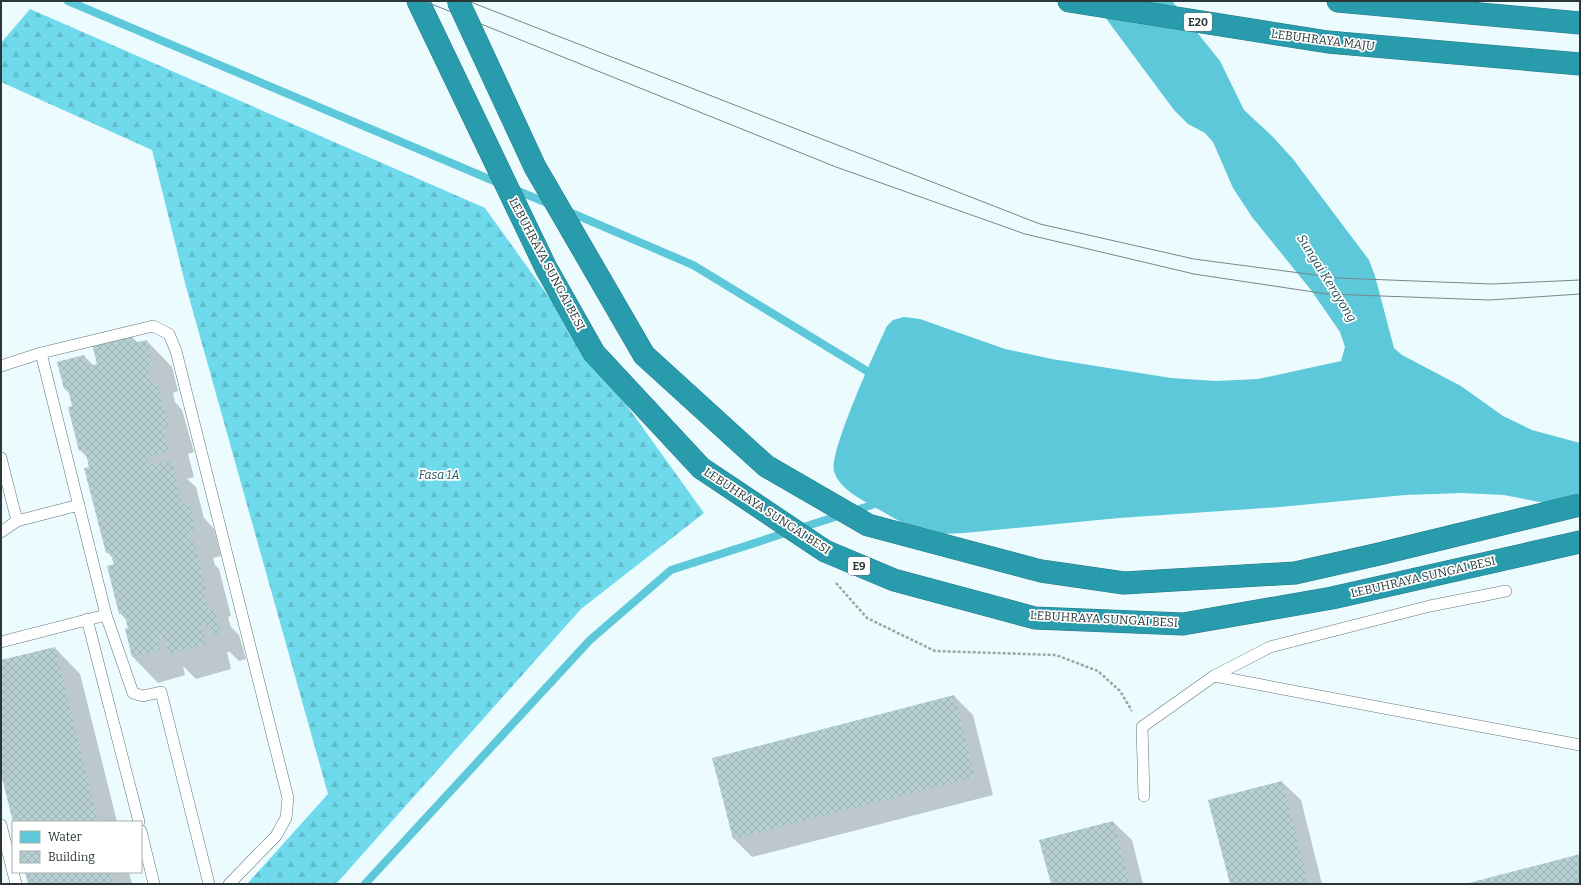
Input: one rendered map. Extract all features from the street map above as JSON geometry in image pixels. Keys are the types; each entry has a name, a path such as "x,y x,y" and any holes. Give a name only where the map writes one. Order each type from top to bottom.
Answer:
{"highway":[{"name":"LEBUHRAYA SUNGAI BESI","path":"418,1 546,268 594,353 701,468 826,551 894,580 1035,618 1183,624 1332,598 1580,542"},
{"path":"458,1 535,167 644,354 766,466 868,525 1041,571 1124,583 1295,573 1580,505"},
{"name":"LEBUHRAYA MAJU","path":"1069,1 1328,42 1580,64"},
{"path":"1338,1 1580,23"}],"lane":[{"path":"1,366 41,354 153,326 169,334 176,352 288,798 286,818 276,836 229,884"},
{"path":"41,354 106,615 133,693 143,696 160,692 209,884"},
{"path":"1,458 17,521"},
{"path":"1,532 17,521 78,506"},
{"path":"1144,796 1142,727 1214,676 1270,647 1430,606 1506,591"},
{"path":"1,642 106,615"},
{"path":"87,619 139,821"},
{"path":"1214,676 1580,745"},
{"path":"1,825 12,868"},
{"path":"142,835 154,884"},
{"path":"13,873 16,884"}],"path":[{"path":"831,578 867,618 936,651 1056,655 1098,671 1120,691 1142,727"}],"green space":[{"name":"Fasa 1A","path":"30,9 485,208 704,513 581,609 336,884 247,884 328,794 185,283 152,150 1,82 1,43"}],"water":[{"name":"Sungai Kerayong","path":"1093,1 1172,1 1220,61 1244,110 1272,136 1293,159 1369,260 1375,276 1394,348 1402,355 1461,386 1503,416 1532,430 1580,443 1580,510 1504,495 1462,493 1405,495 1280,507 1119,518 964,533 939,534 916,529 902,523 857,497 841,483 834,471 834,460 854,400 887,326 893,320 904,317 920,319 1005,349 1052,359 1171,378 1216,381 1258,379 1341,361 1345,347 1340,332 1311,290 1252,217 1233,188 1213,142 1205,133 1188,124 1174,110"}],"building":[{"path":"130,334 132,343 147,340 153,366 147,367 152,384 157,383 169,427 162,428 169,451 147,457 149,466 171,460 182,504 189,502 196,530 188,533 191,543 194,542 206,591 203,591 208,610 214,608 221,634 213,636 210,625 202,627 206,644 169,654 165,637 157,639 160,650 132,657 125,629 128,628 124,613 119,614 107,566 114,564 110,552 106,553 84,468 89,467 85,449 79,451 68,407 72,406 68,389 64,389 57,362 84,355 87,367 97,364 92,344"},
{"path":"55,647 98,821 13,821 1,774 1,660"},
{"path":"954,695 975,777 733,839 712,758"},
{"path":"1282,781 1309,884 1230,884 1208,800"},
{"path":"1113,821 1130,884 1051,884 1039,840"},
{"path":"1580,854 1580,884 1469,884 1469,883"},
{"path":"25,873 111,873 114,884 28,884"}],"waterway":[{"path":"68,1 501,184"},
{"path":"513,189 552,205"},
{"path":"567,211 693,265 867,371 876,374"},
{"path":"365,884 590,640 671,570 872,505 876,497"}],"tram line":[{"path":"424,1 836,167 1025,234 1194,274 1327,294 1490,300 1580,294"},
{"path":"468,1 1040,224 1194,259 1338,278 1492,284 1580,280"}]}
